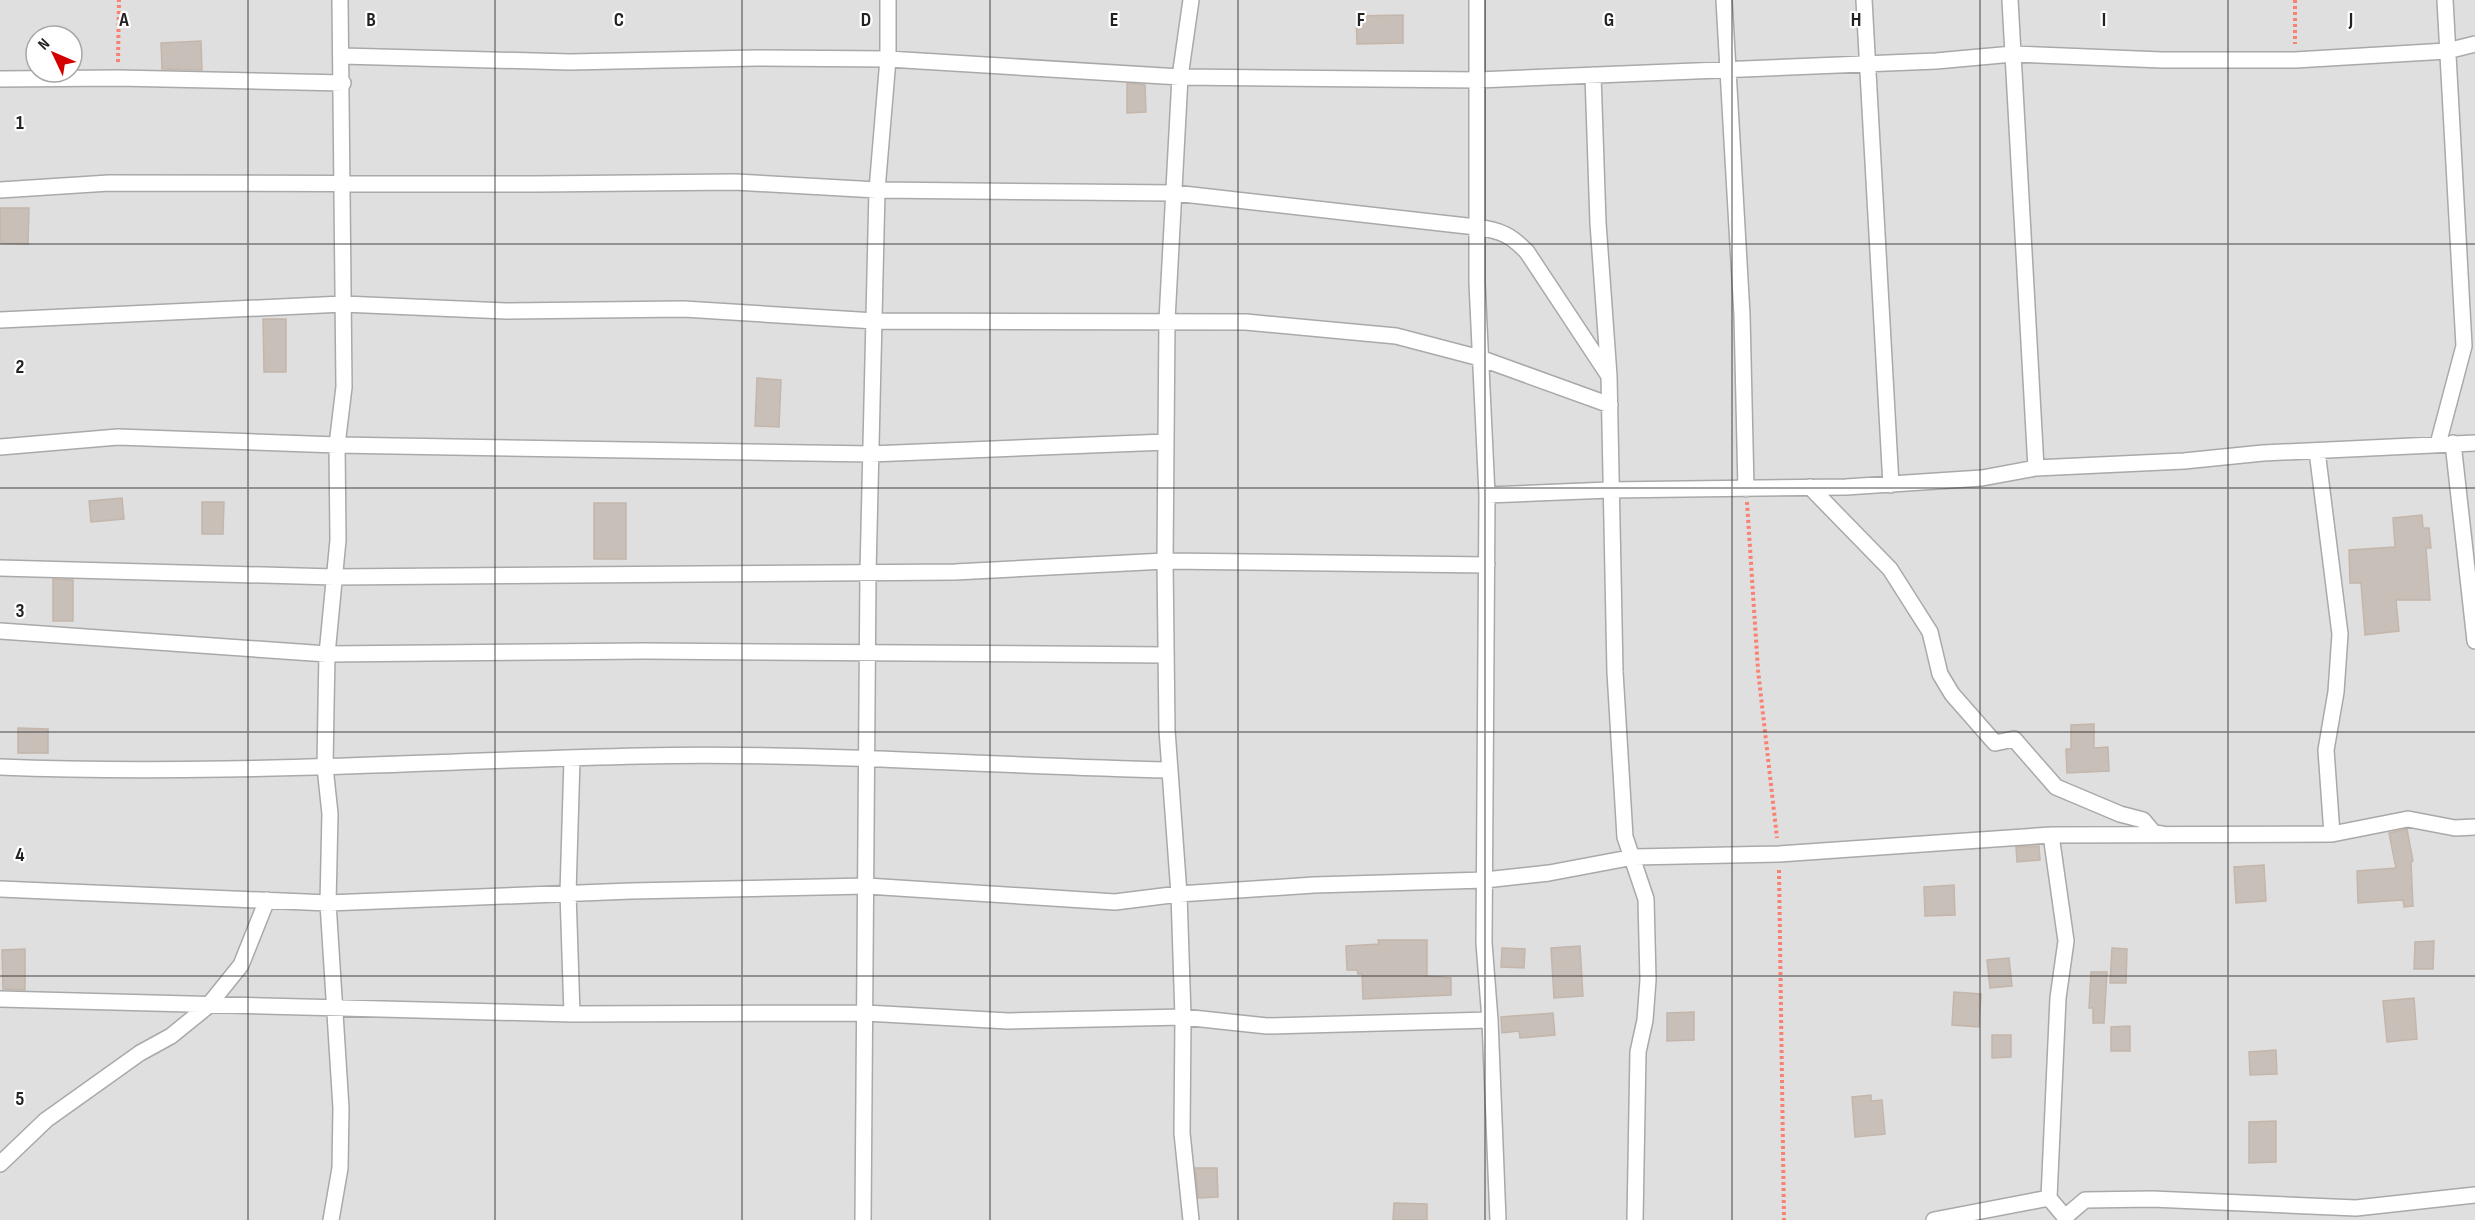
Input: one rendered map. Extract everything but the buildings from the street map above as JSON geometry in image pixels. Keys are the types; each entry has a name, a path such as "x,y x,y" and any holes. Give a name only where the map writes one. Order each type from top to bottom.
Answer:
{"street":[{"path":"331,1220 340,1156 341,1108 328,903 330,814 325,767 327,654 338,540 337,445 344,387 340,0"},
{"path":"863,1220 868,573 877,190 888,59 888,0"},
{"path":"1191,0 1180,77 1167,320 1165,561 1168,770 1179,894 1183,1017 1182,1134 1191,1220"},
{"path":"1477,0 1476,227 1487,495 1484,943 1490,1020 1498,1220"},
{"path":"1725,0 1742,315 1746,489"},
{"path":"1864,0 1891,485"},
{"path":"2010,0 2036,468"},
{"path":"2438,444 2464,346 2445,0"},
{"path":"342,56 570,62 757,58 888,59 1180,77 1478,80 1867,62 1936,61 2013,54 2162,60 2295,60 2447,51 2475,44"},
{"path":"1593,75 1598,223 1609,376 1609,490 1615,672 1625,837 1634,857 1639,883 1646,899 1648,951 1645,1020 1638,1052 1635,1220"},
{"path":"0,80 118,78 342,83"},
{"path":"0,190 109,183 735,182 877,190 1174,193 1476,227 1502,231 1513,237 1527,252 1609,376"},
{"path":"0,320 343,304 506,311 684,309 875,321 1246,322 1396,336 1480,358 1610,405"},
{"path":"0,447 118,437 337,445 871,454 1166,442"},
{"path":"1487,495 1609,490 1891,485 1982,478 2036,468 2475,443"},
{"path":"2454,444 2475,641"},
{"path":"2318,451 2340,634 2336,692 2326,750 2332,834"},
{"path":"1810,487 1890,569 1930,632 1940,674 1952,694 1995,743 2014,738 2056,787 2120,814 2143,820 2154,833 2177,836"},
{"path":"0,568 334,577 986,571 1165,561 1486,565"},
{"path":"0,632 327,654 633,651 1166,655"},
{"path":"0,767 137,771 742,756 1168,770"},
{"path":"572,759 568,893 572,1014"},
{"path":"0,889 328,903 568,893 867,886 1114,902 1179,894 1314,885 1485,880 1549,873 1634,857 1779,854 2051,835 2332,834 2408,819 2455,828 2475,827"},
{"path":"2051,835 2066,941 2058,998 2049,1198 2065,1218 2085,1200 2152,1199 2357,1214 2475,1195"},
{"path":"0,1164 46,1120 140,1053 171,1036 208,1006 241,965 267,900"},
{"path":"0,999 572,1014 866,1012 1008,1021 1183,1017 1268,1026 1490,1020"},
{"path":"1934,1220 2049,1198"}],"path":[{"path":"118,78 119,0"},
{"path":"2295,0 2295,60"}],"shaded area":[{"path":"0,0 2475,0 2475,1220 0,1220"}]}
